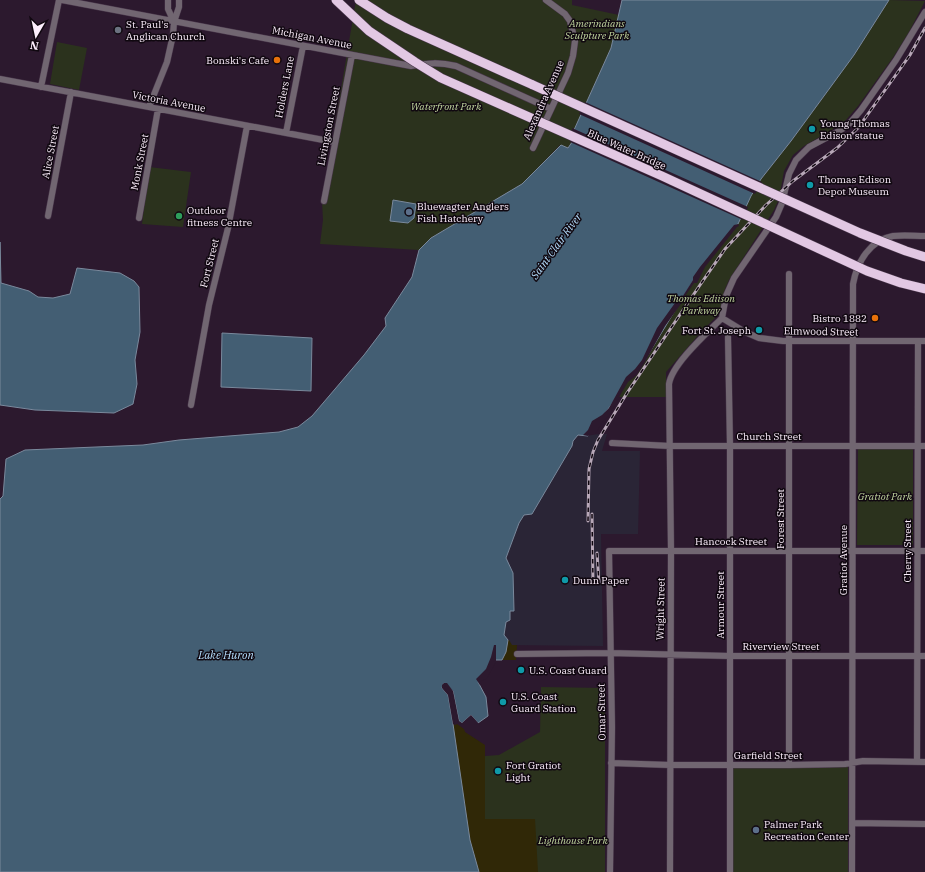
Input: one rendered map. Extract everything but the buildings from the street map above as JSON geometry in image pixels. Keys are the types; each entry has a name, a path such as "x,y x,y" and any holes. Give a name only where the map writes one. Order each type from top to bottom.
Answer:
{"highway":[{"name":"Blue Water Bridge","path":"336,0 369,30 435,74 474,93 662,176 867,271 925,289"},
{"name":"Blue Water Bridge","path":"359,0 387,18 414,32 860,233 925,257"}],"street":[{"path":"41,87 59,0"},
{"name":"Michigan Avenue","path":"62,0 411,66 438,62 456,66 551,109"},
{"path":"168,0 168,9 174,22"},
{"path":"149,107 167,62 174,35 174,22 179,7 179,0"},
{"name":"Alexandra Avenue","path":"532,148 568,74 575,41 570,21 566,15 555,5 546,0"},
{"path":"722,318 726,296 734,278 776,217 782,203 791,169 796,160 809,147 841,130 861,110 896,60 925,12"},
{"name":"Holders Lane","path":"286,133 303,46"},
{"name":"Livingston Street","path":"324,201 334,142 352,55"},
{"name":"Victoria Avenue","path":"0,79 334,142"},
{"name":"Alice Street","path":"48,216 71,92"},
{"name":"Monk Street","path":"139,218 158,109"},
{"name":"Fort Street","path":"191,405 209,305 228,228 247,126"},
{"name":"Gratiot Avenue","path":"852,872 854,280 856,269 867,251 878,242 885,238 899,236 925,236"},
{"name":"Forest Street","path":"788,765 790,551 789,274"},
{"name":"Elmwood Street","path":"722,318 745,332 760,338 783,341 922,341"},
{"name":"Wright Street","path":"670,872 670,380 671,376 688,352 722,318"},
{"name":"Armour Street","path":"728,337 730,446 730,872"},
{"name":"Cherry Street","path":"917,762 918,446 922,341"},
{"name":"Church Street","path":"612,443 670,446 925,446"},
{"name":"Hancock Street","path":"609,551 925,551"},
{"name":"Omar Street","path":"609,551 611,764 610,872"},
{"name":"Riverview Street","path":"517,654 610,653 730,656 925,656"},
{"name":"Garfield Street","path":"611,764 670,766 845,764 863,761 925,762"},
{"path":"852,823 925,824"}],"shaded area":[{"path":"607,434 602,451 640,451 638,534 601,534 603,646 507,645 504,635 506,622 510,611 514,611 513,573 506,558 519,523 524,515 532,514 572,446 573,441 578,435"}],"green space":[{"name":"Waterfront Park","path":"356,0 572,0 572,5 619,15 611,48 574,130 579,132 568,148 560,145 522,184 431,238 419,250 320,244 323,220 322,202"},
{"name":"Thomas Ediison Parkway","path":"889,0 925,1 909,32 894,56 846,120 804,146 793,155 784,171 779,199 774,210 729,280 725,289 722,307 719,314 666,372 666,397 617,397 761,179 854,55"},
{"path":"57,42 87,48 79,90 50,84"},
{"path":"149,167 191,172 183,227 142,224"},
{"name":"Gratiot Park","path":"858,447 913,447 913,545 857,545"},
{"name":"Lighthouse Park","path":"541,687 605,688 605,872 479,872 458,758 499,755 540,732"},
{"path":"733,766 848,767 848,872 733,872"}],"sand":[{"path":"503,640 509,640 512,645 517,645 516,660 497,660"},
{"path":"442,688 455,725 457,724 464,729 465,732 485,745 485,819 535,819 538,872 471,872"}],"water":[{"path":"622,0 889,0 854,55 761,179 738,224 693,281 645,360 627,380 617,397 588,436 578,435 573,441 572,446 532,514 524,515 519,523 506,558 513,573 514,611 510,611 510,620 506,622 504,635 508,640 506,652 502,660 495,660 478,682 486,697 488,716 478,723 471,715 462,723 459,721 453,691 444,683 442,688 448,695 470,840 479,872 0,872 0,499 3,496 6,459 25,450 143,445 179,440 279,432 298,427 312,416 364,355 386,326 385,318 412,277 419,250 431,238 522,184 561,145 568,148 579,132 574,130 611,48"},
{"path":"393,200 416,204 414,218 408,223 390,221"},
{"path":"0,242 1,283 29,291 38,297 53,298 70,294 77,268 120,273 134,281 139,287 140,332 135,360 137,384 133,404 114,413 35,410 0,405"},
{"path":"222,333 312,338 311,391 221,387"}],"pier":[{"path":"585,102 762,182 755,194 579,114"},
{"path":"572,128 748,207 743,220 570,142 576,133 572,131"},
{"path":"738,224 739,226 705,267 697,283 694,283 683,299 665,326 637,375 628,382 609,416 604,420 595,434 588,436 583,435 588,430 592,421 602,415 609,408 626,377 642,360 657,328 679,298 681,299 700,267 734,225"},
{"path":"494,645 496,645 496,662 487,678 480,682 482,684 480,685 476,679 486,669"},
{"path":"444,683 447,683 453,691 459,721 462,723 471,715 480,725 477,725 470,718 463,725 458,723 451,692 445,685 444,687 450,695 455,725 453,724 448,695 442,688"}],"railway":[{"path":"588,521 589,469 593,452 598,440 627,393 700,285 725,249 766,205 793,181 837,148 858,128 910,55 925,28"},
{"path":"592,514 593,583"},
{"path":"597,553 599,583"}],"place":[{"name":"St. Paul's Anglican Church","path":"118,30"},
{"name":"Bonski's Cafe","path":"277,60"},
{"name":"Young Thomas Edison statue","path":"812,129"},
{"name":"Thomas Edison Depot Museum","path":"810,185"},
{"name":"Bluewagter Anglers Fish Hatchery","path":"409,212"},
{"name":"Outdoor fitness Centre","path":"179,216"},
{"name":"Bistro 1882","path":"875,318"},
{"name":"Fort St. Joseph","path":"759,330"},
{"name":"Dunn Paper","path":"565,580"},
{"name":"U.S. Coast Guard","path":"521,670"},
{"name":"U.S. Coast Guard Station","path":"503,702"},
{"name":"Fort Gratiot Light","path":"498,771"},
{"name":"Palmer Park Recreation Center","path":"756,830"}],"park label":[{"name":"Amerindians Sculpture Park","path":"597,28"}],"water label":[{"name":"Saint Clair River","path":"556,246"},
{"name":"Lake Huron","path":"226,655"}]}
